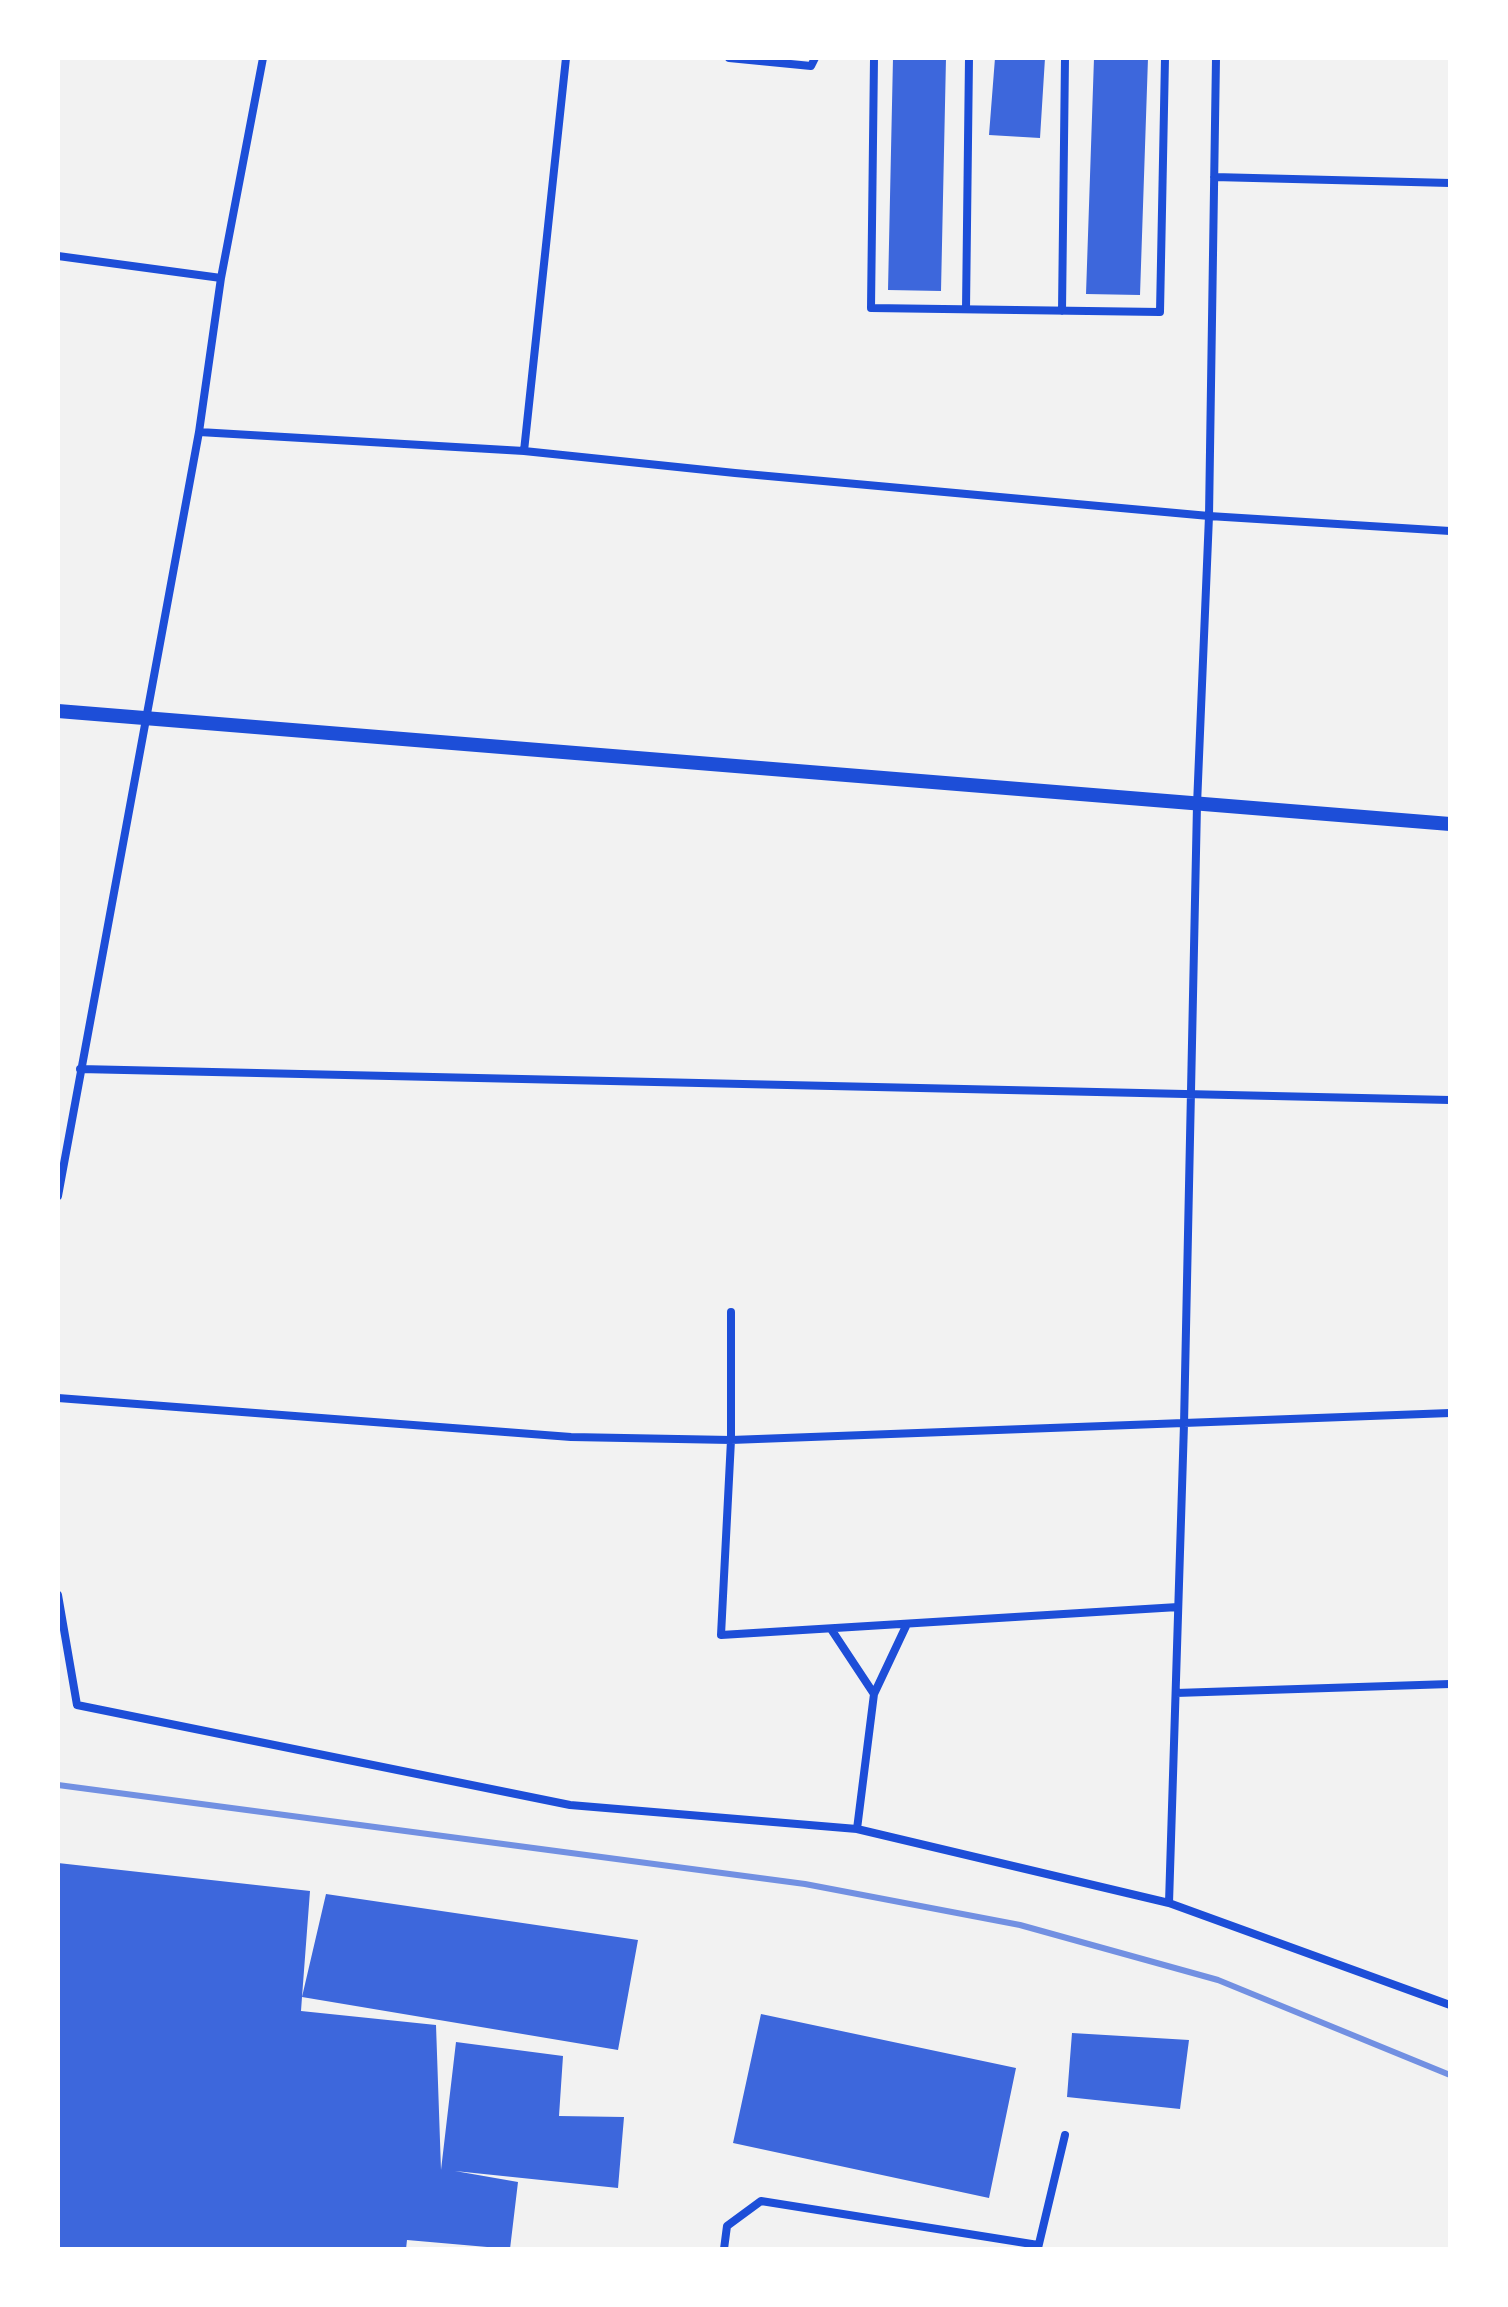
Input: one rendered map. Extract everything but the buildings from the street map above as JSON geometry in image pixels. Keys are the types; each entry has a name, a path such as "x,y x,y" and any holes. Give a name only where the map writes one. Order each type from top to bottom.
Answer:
{"street":[{"path":"58,1196 199,432 221,278 263,58"},
{"path":"524,451 566,58"},
{"path":"729,58 811,66 815,58"},
{"path":"874,58 871,308 1160,312 1165,58"},
{"path":"966,309 969,58"},
{"path":"1062,311 1065,58"},
{"path":"1169,1903 1184,1424 1197,805 1209,516 1216,58"},
{"path":"1214,177 1450,183"},
{"path":"58,256 221,278"},
{"path":"199,432 524,451 1209,516 1450,531"},
{"path":"58,711 1450,824"},
{"path":"80,1069 1450,1100"},
{"path":"731,1312 731,1440 721,1635 1178,1607"},
{"path":"58,1398 571,1437 731,1440 1450,1413"},
{"path":"58,1595 77,1705 570,1805 857,1829 1169,1903 1450,2005"},
{"path":"857,1829 874,1694 907,1624"},
{"path":"831,1629 874,1694"},
{"path":"1176,1693 1450,1684"},
{"path":"724,2249 727,2226 761,2201 1038,2247 1065,2135"}],"railway":[{"path":"58,1785 805,1884 1020,1925 1218,1980 1450,2075"}]}
